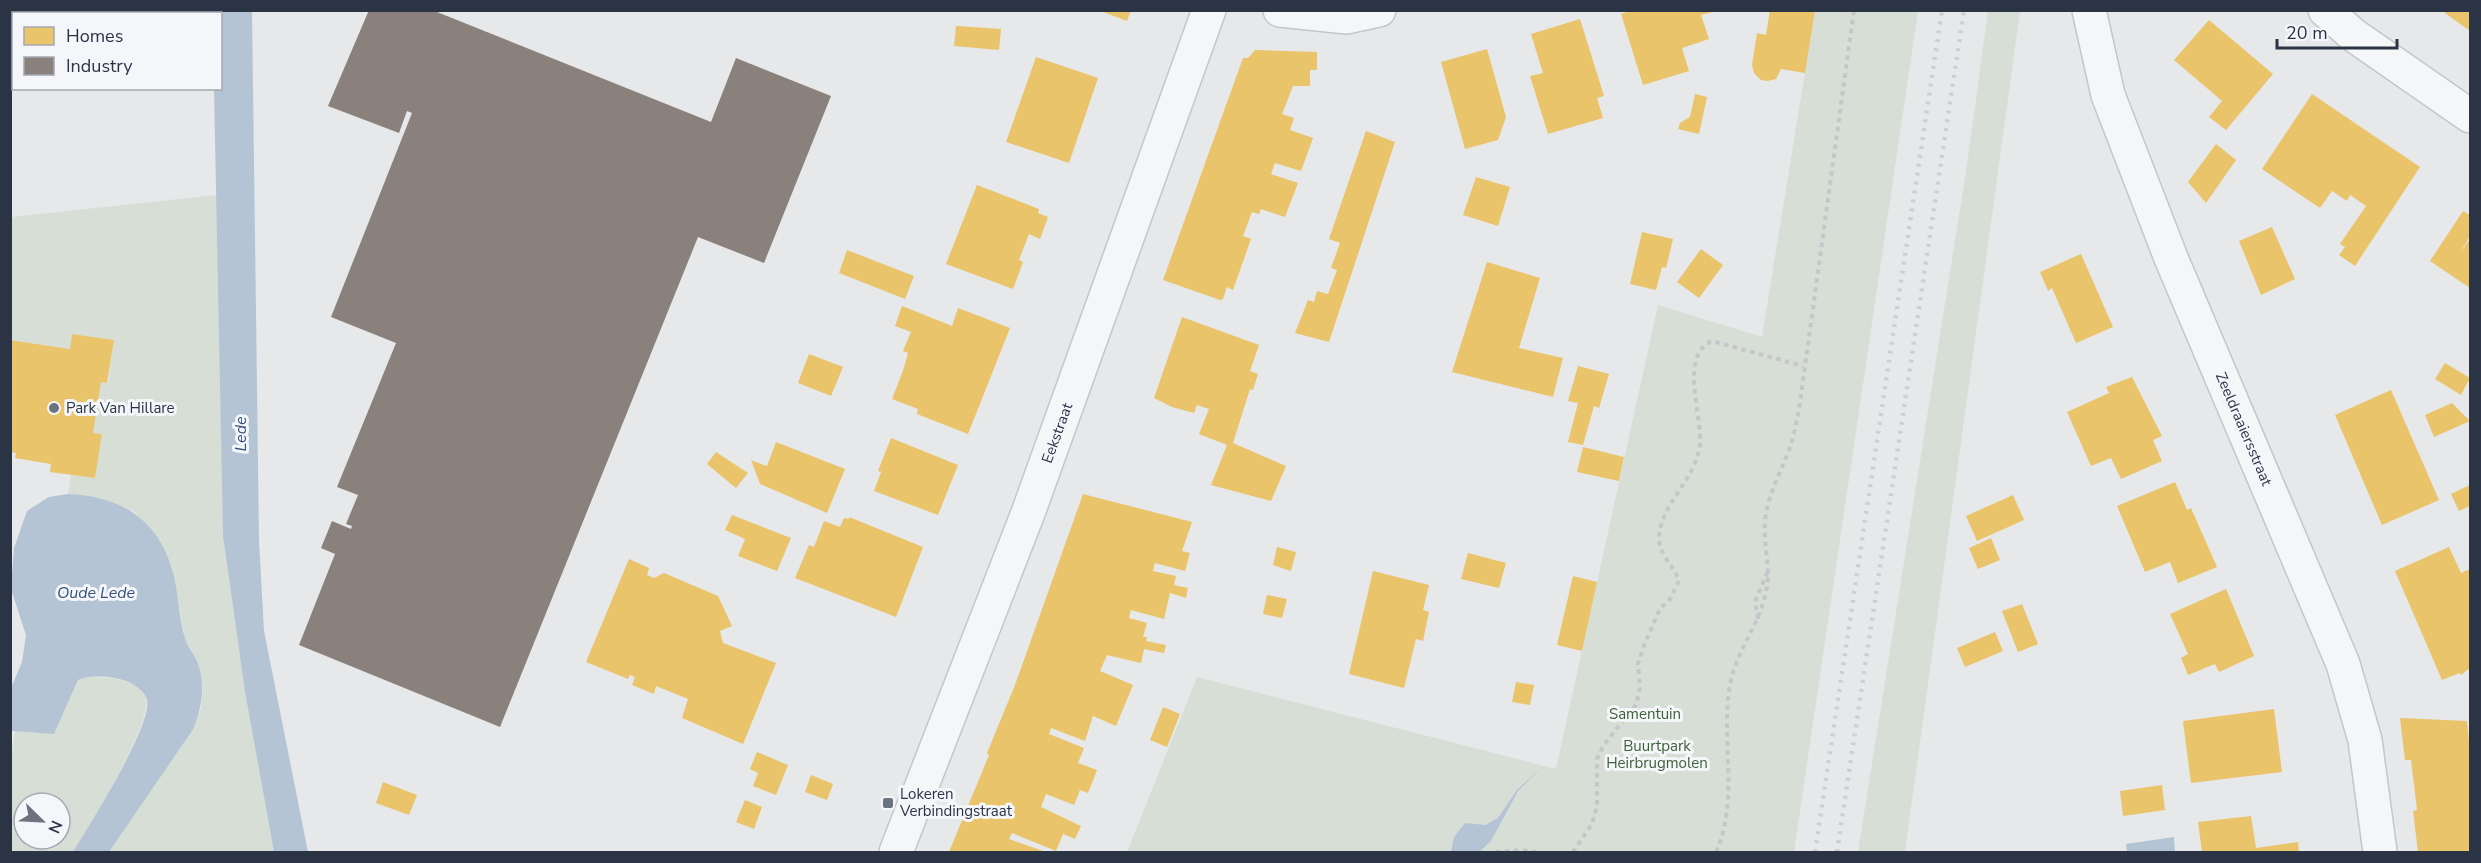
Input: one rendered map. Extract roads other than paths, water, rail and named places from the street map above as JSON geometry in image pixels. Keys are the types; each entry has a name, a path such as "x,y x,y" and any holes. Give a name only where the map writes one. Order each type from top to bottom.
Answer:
{"street":[{"name":"Eekstraat","path":"896,852 1028,513 1209,10"},
{"path":"1280,10 1347,17 1379,10"},
{"name":"Zeeldraaiersstraat","path":"2089,10 2108,95 2171,258 2343,664 2365,740 2380,852"},
{"path":"2325,10 2352,34 2470,116"}],"water":[{"name":"Lede","path":"252,11 259,540 264,631 308,852 274,852 245,692 223,536 214,90 222,90 222,12 220,12"},
{"name":"Oude Lede","path":"68,494 104,499 119,505 146,523 157,536 172,569 183,632 197,661 201,678 201,703 194,728 109,852 73,852 118,776 140,731 146,713 147,700 144,693 138,687 118,679 83,678 78,680 54,734 11,731 11,688 22,662 26,635 11,589 14,548 27,511 49,497"},
{"path":"1543,766 1518,791 1491,841 1479,852 1451,852 1454,837 1465,823 1485,825 1498,818 1517,790"},
{"path":"2174,837 2175,852 2127,852 2126,844"}],"railway":[{"path":"1815,852 1942,10"},
{"path":"1837,852 1964,10"}],"place":[{"name":"Park Van Hillare","path":"54,408"},
{"name":"Lokeren Verbindingstraat","path":"888,803"}],"park label":[{"name":"Samentuin","path":"1645,714"},
{"name":"Buurtpark Heirbrugmolen","path":"1657,754"}]}
